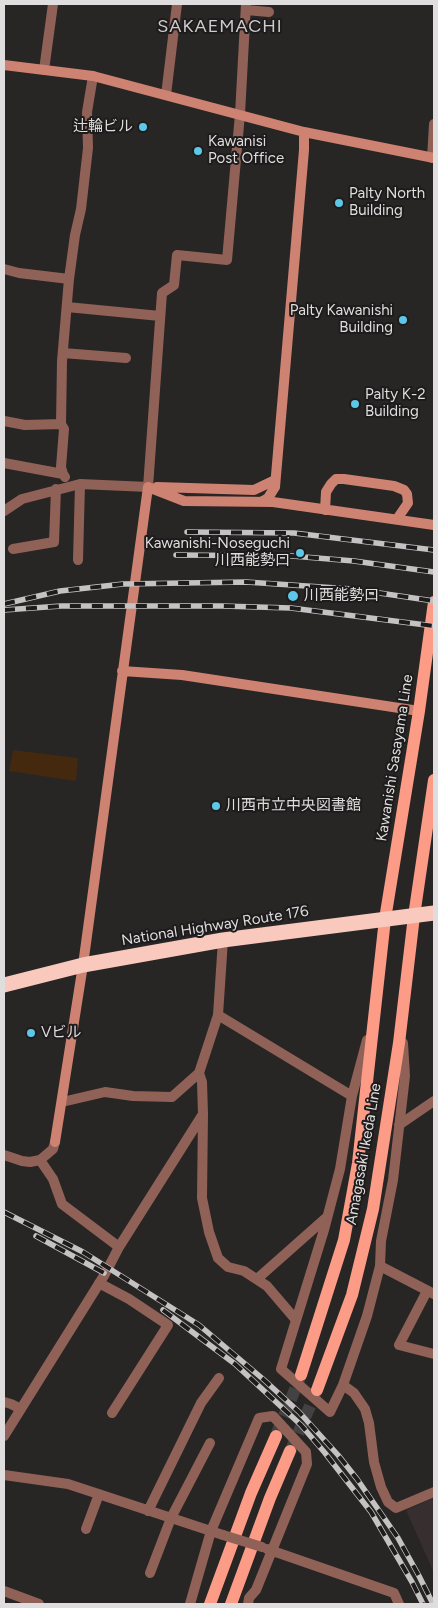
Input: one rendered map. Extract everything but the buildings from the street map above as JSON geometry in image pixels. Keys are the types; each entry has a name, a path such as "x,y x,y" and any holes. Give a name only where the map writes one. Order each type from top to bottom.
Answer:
{"highway":[{"name":"National Highway Route 176","path":"4,984 83,966 223,940 434,913"}],"main road":[{"name":"Kawanishi Sasayama Line","path":"385,919 419,710 434,602"},
{"path":"414,916 434,780"},
{"name":"Amagasaki Ikeda Line","path":"317,1390 352,1295 373,1209 401,1025 414,916"},
{"name":"Amagasaki Ikeda Line","path":"300,1374 344,1240 358,1163 385,919"},
{"path":"210,1604 250,1493 276,1436"},
{"path":"230,1604 290,1451"}],"street":[{"path":"44,70 53,4"},
{"path":"166,95 177,4"},
{"path":"4,1156 30,1162 40,1160 52,1149 55,1142 83,966 148,487 162,293 174,286 177,255 227,260 240,114 246,7 269,12"},
{"path":"4,65 93,76 304,132 433,158 434,124"},
{"path":"62,474 64,429 61,424 63,353 69,279 75,235 81,209 88,148 87,112 93,76"},
{"path":"261,502 268,498 275,483 304,132"},
{"path":"4,269 19,273 69,279"},
{"path":"67,307 160,316"},
{"path":"63,353 126,358"},
{"path":"4,421 25,425 61,424"},
{"path":"4,463 62,474 77,485"},
{"path":"325,510 326,492 336,479 344,478 394,486 404,490 407,494 408,503 397,518"},
{"path":"4,510 22,499 77,485 254,490 275,483"},
{"path":"275,483 279,494 290,504"},
{"path":"77,485 78,560"},
{"path":"148,487 184,501 290,504 397,518 434,525"},
{"path":"13,548 54,542 56,489"},
{"path":"122,671 182,676 419,710"},
{"path":"62,1102 105,1092 134,1096 172,1097 199,1073 218,1015 223,940"},
{"path":"218,1015 352,1096"},
{"path":"373,1019 352,1096 340,1170 328,1217 281,1369 330,1412 343,1385 367,1316 380,1266 381,1241 393,1180 405,1076 401,1025"},
{"path":"199,1073 202,1082 203,1114 202,1198 209,1232 218,1258 228,1267 244,1271 267,1286 296,1320"},
{"path":"399,1125 434,1102"},
{"path":"4,1436 99,1283 119,1246 203,1114"},
{"path":"40,1160 53,1179 62,1204 119,1246"},
{"path":"256,1279 328,1217"},
{"path":"380,1266 431,1293 399,1345 434,1354"},
{"path":"99,1283 129,1299 168,1325 112,1413"},
{"path":"148,1511 201,1403 219,1378"},
{"path":"343,1385 354,1393 365,1409 369,1423 374,1462 381,1487 388,1502 396,1508 434,1492"},
{"path":"4,1402 21,1409"},
{"path":"190,1604 211,1531 258,1418 273,1416 306,1452 307,1464 256,1590 249,1598 248,1604"},
{"path":"150,1573 171,1518 210,1443"},
{"path":"4,1475 68,1484 262,1547 394,1593 399,1604"},
{"path":"86,1530 99,1494"},
{"path":"4,1591 39,1604"}],"shaded area":[{"path":"13,750 78,758 76,781 9,771"},
{"path":"434,1498 434,1573 406,1510"}],"tunnel":[{"path":"277,1433 301,1375"},
{"path":"291,1450 317,1390"}],"railway":[{"path":"187,532 294,533 434,550"},
{"path":"176,555 292,556 354,561 434,572"},
{"path":"4,604 60,591 123,584 246,582 352,589 434,601"},
{"path":"4,610 61,606 291,608 434,626"},
{"path":"4,1212 83,1252 199,1325 263,1379 299,1412 357,1479 398,1538 433,1604"},
{"path":"36,1236 104,1273"},
{"path":"163,1310 235,1364 301,1425 371,1512 423,1604"}],"place":[{"name":"辻輪ビル","path":"143,127"},
{"name":"Kawanisi Post Office","path":"198,151"},
{"name":"Palty North Building","path":"339,203"},
{"name":"Palty Kawanishi Building","path":"403,320"},
{"name":"Palty K-2 Building","path":"355,404"},
{"name":"Kawanishi-Noseguchi 川西能勢口","path":"300,553"},
{"name":"川西能勢口","path":"293,596"},
{"name":"川西市立中央図書館","path":"216,806"},
{"name":"Vビル","path":"31,1033"}],"district":[{"name":"SAKAEMACHI","path":"220,27"}]}
